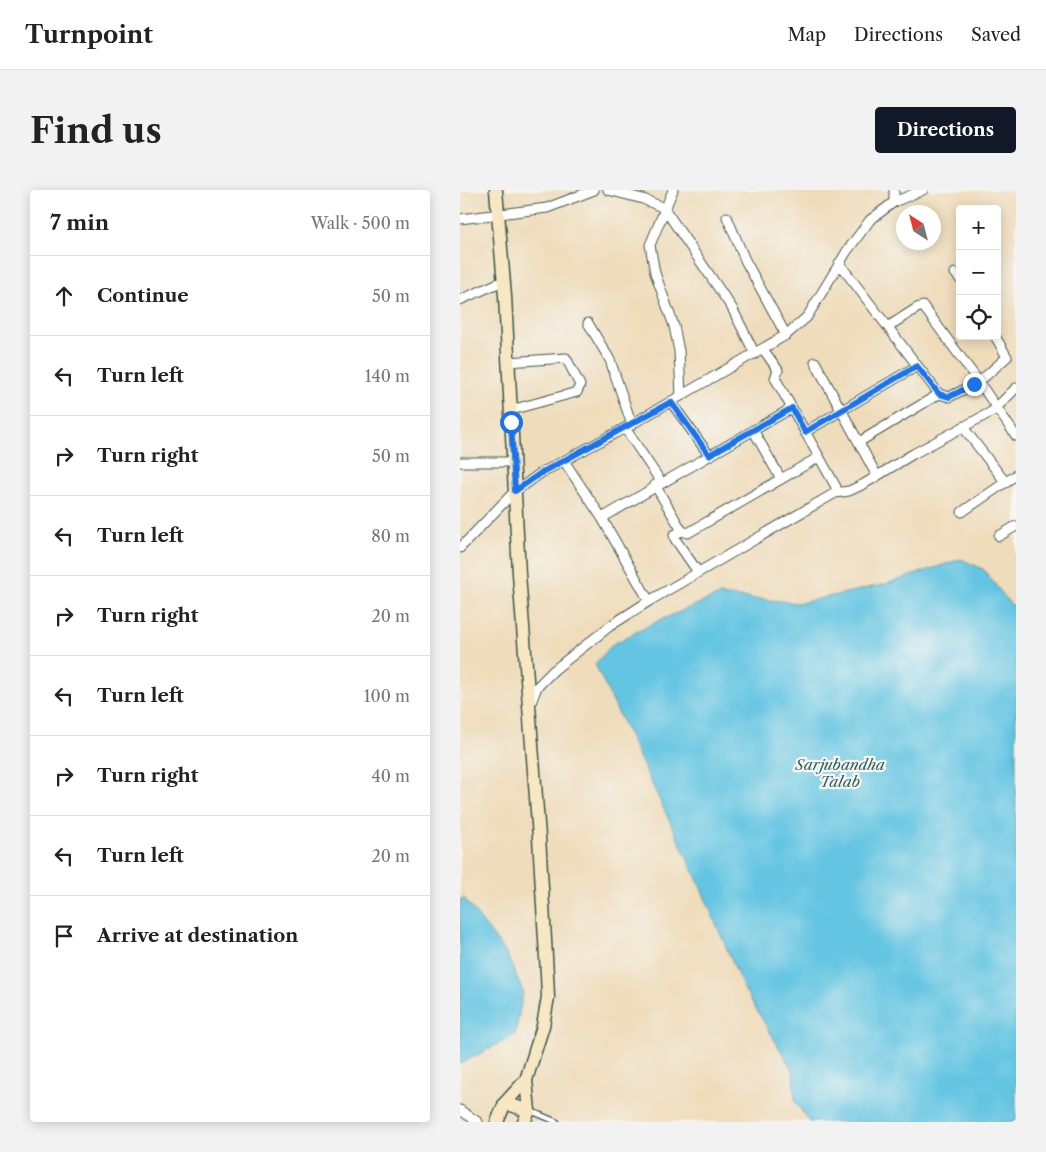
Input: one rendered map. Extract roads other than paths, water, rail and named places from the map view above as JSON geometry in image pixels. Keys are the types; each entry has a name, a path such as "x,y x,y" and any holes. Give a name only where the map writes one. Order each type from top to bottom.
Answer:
{"street":[{"path":"496,190 511,410 519,574 539,837 548,997 543,1026 526,1080 526,1116"},
{"path":"460,219 546,208 594,190"},
{"path":"609,190 636,197 664,208 732,308 759,352 778,370 774,378 836,487 835,493"},
{"path":"672,190 650,245 655,273 674,326 679,351 681,396"},
{"path":"894,190 894,202"},
{"path":"460,548 515,491 564,461 671,402 786,335 807,317 839,263 870,220 894,202 923,190"},
{"path":"727,217 745,260 786,335"},
{"path":"839,263 889,326 939,394 949,397 979,382 1007,357 997,340"},
{"path":"460,300 503,281"},
{"path":"889,326 916,308 923,306 998,408 1016,436"},
{"path":"588,324 610,360 628,426 682,531 688,533 819,457"},
{"path":"508,362 566,358 580,385 577,392 511,410"},
{"path":"815,362 878,476"},
{"path":"805,432 917,366"},
{"path":"529,707 537,688 554,670 610,626 698,572 835,493 849,491 878,476 913,454 998,408 1016,388"},
{"path":"859,442 939,394"},
{"path":"671,402 709,455"},
{"path":"602,518 792,408"},
{"path":"963,427 1006,482"},
{"path":"753,430 781,479"},
{"path":"564,461 602,518 649,601"},
{"path":"460,462 513,462"},
{"path":"962,512 1016,475"},
{"path":"999,536 1016,526"},
{"path":"682,531 674,535 675,539 698,572"},
{"path":"497,1122 505,1103 526,1080"},
{"path":"505,1103 526,1116"},
{"path":"460,1110 478,1122"}],"lane":[{"path":"526,1116 557,1122"}],"water":[{"name":"Sarjubandha Talab","path":"961,559 983,569 1011,605 1016,605 1016,1122 809,1122 795,1101 793,1071 743,987 697,879 595,664 613,644 658,621 719,595 800,603 886,584"},
{"path":"464,898 506,953 523,992 515,1035 460,1064 460,899"}]}
